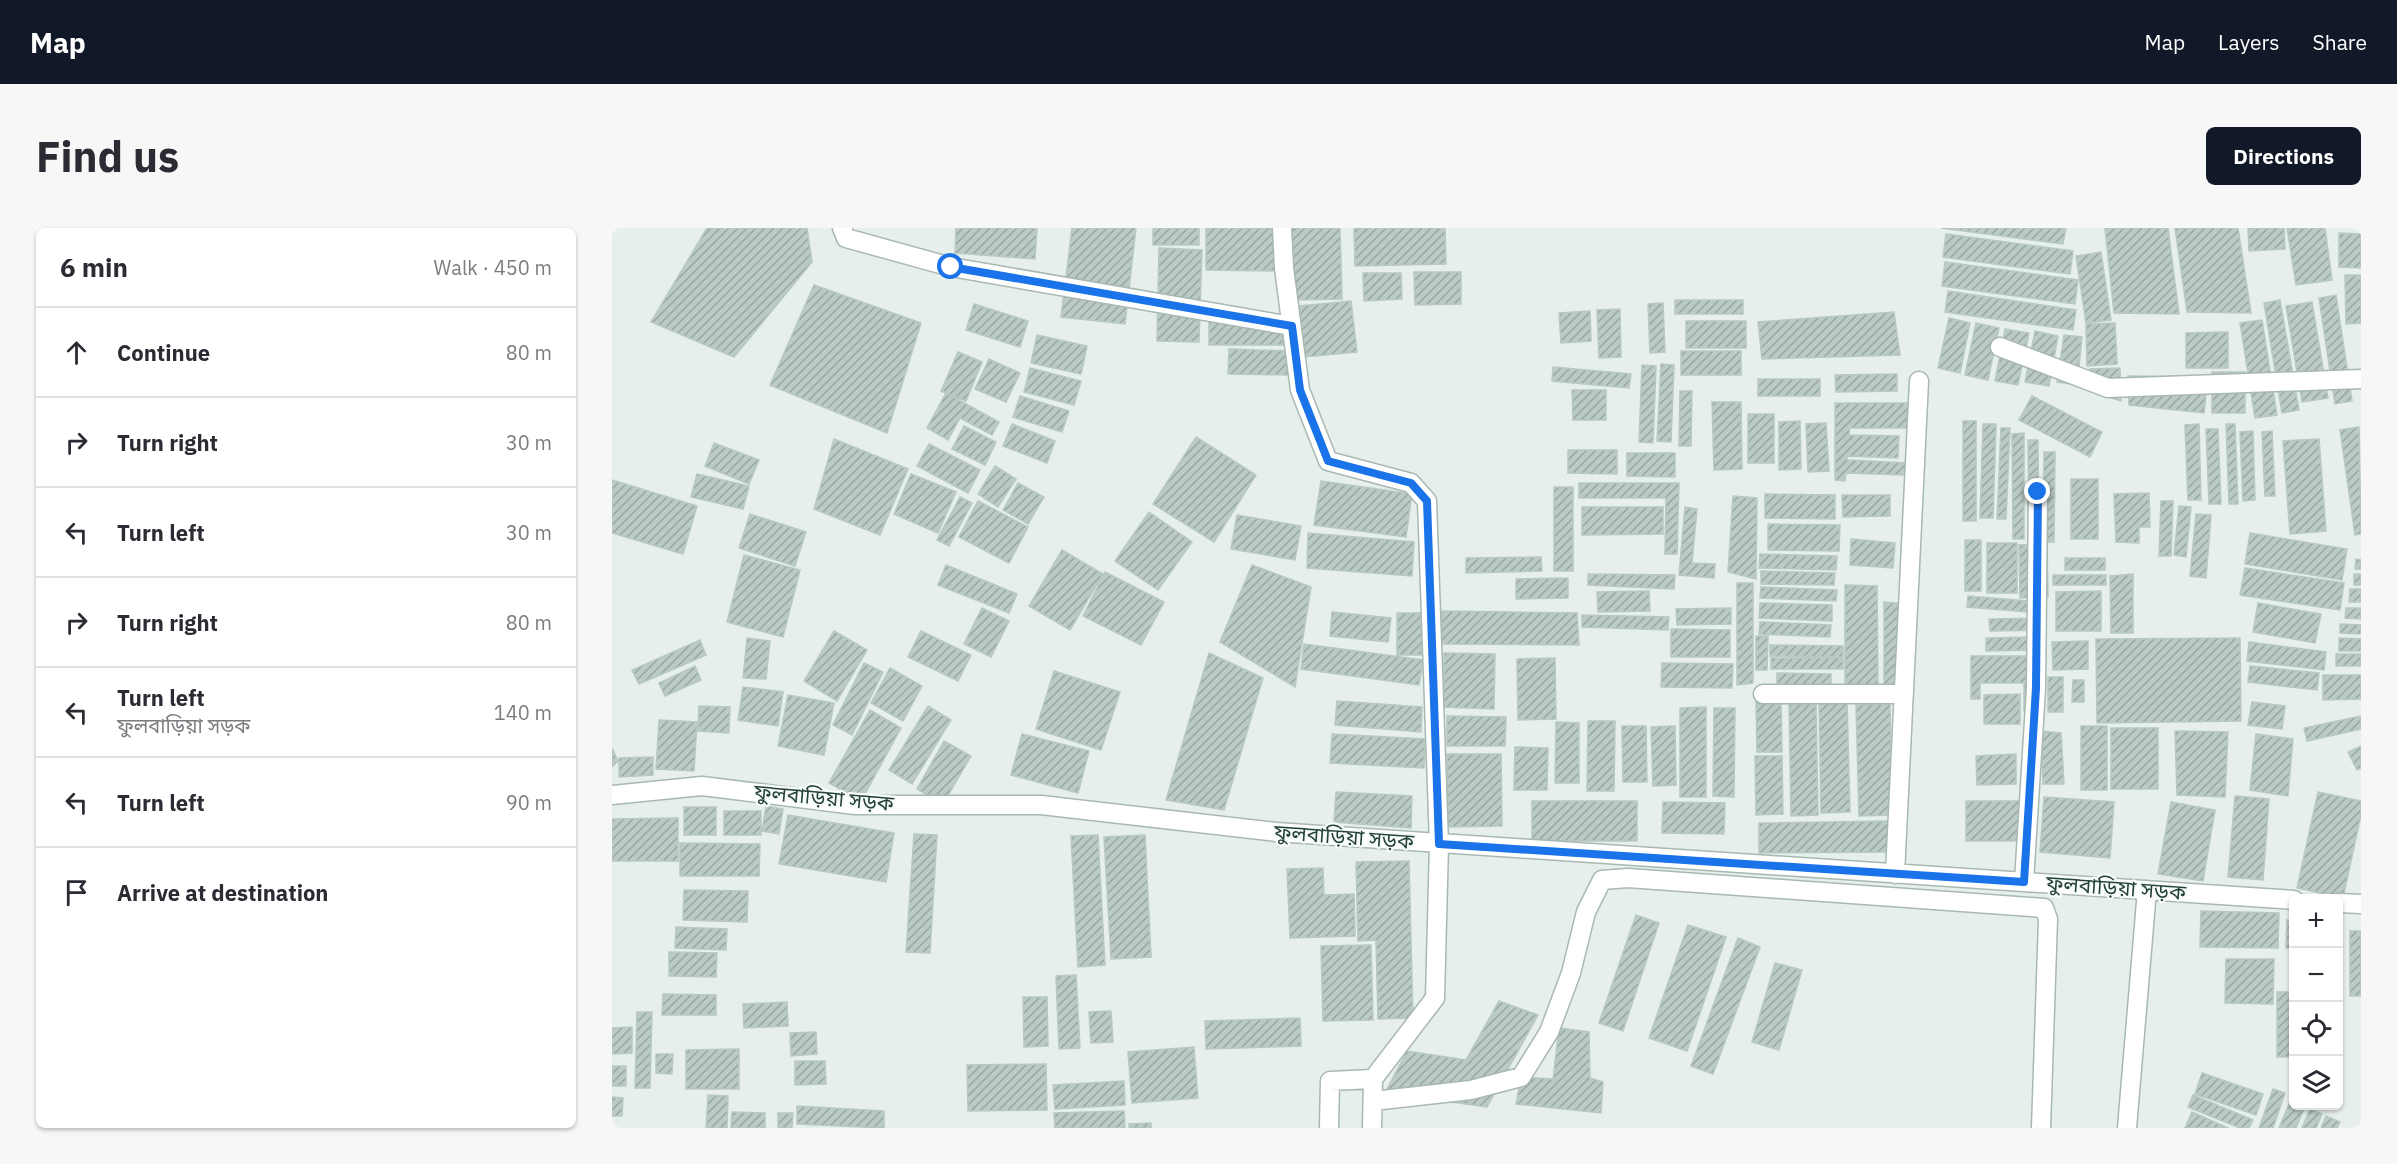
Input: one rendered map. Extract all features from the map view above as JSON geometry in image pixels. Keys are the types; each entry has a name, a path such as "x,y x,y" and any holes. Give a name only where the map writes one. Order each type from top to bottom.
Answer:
{"street":[{"path":"842,228 846,238 951,267 1292,326"},
{"path":"1282,228 1284,268 1300,390 1328,461 1411,483 1427,501 1439,844 1435,999 1373,1079 1372,1128"},
{"path":"2000,347 2108,388 2361,379"},
{"path":"1895,874 1918,381"},
{"path":"2024,882 2036,688 2038,492"},
{"path":"1763,694 1904,694"},
{"name":"ফুলবাড়িয়া সড়ক","path":"612,795 702,786 855,805 1041,805 1276,832 2289,900"},
{"path":"1372,1101 1471,1090 1521,1077 1549,1032 1571,973 1586,912 1602,880 1628,878 2044,908 2048,919 2041,1128"},
{"path":"2127,1128 2146,890"},
{"path":"2343,903 2361,904"},
{"path":"1329,1128 1330,1081 1373,1079"}],"building":[{"path":"707,228 807,228 812,262 734,357 651,322"},
{"path":"956,228 1037,228 1035,259 955,253"},
{"path":"1072,228 1136,228 1125,324 1061,317"},
{"path":"1153,228 1199,228 1199,245 1153,245"},
{"path":"1206,228 1280,228 1280,271 1206,270"},
{"path":"1292,228 1340,228 1342,299 1295,300"},
{"path":"1354,228 1445,228 1446,264 1355,266"},
{"path":"1941,228 2066,228 2063,244"},
{"path":"2105,228 2168,228 2179,314 2114,313"},
{"path":"2175,228 2238,228 2251,313 2187,312"},
{"path":"2248,228 2284,228 2285,249 2249,251"},
{"path":"2287,228 2325,228 2332,280 2296,285"},
{"path":"2339,233 2361,234 2361,268 2339,267"},
{"path":"1946,234 2073,251 2070,274 1943,257"},
{"path":"1159,248 1202,250 1199,342 1157,341"},
{"path":"2101,252 2111,320 2086,323 2076,256"},
{"path":"1945,262 2078,280 2075,304 1942,286"},
{"path":"1414,272 1461,272 1461,304 1415,305"},
{"path":"1363,273 1401,273 1402,299 1364,301"},
{"path":"2345,275 2361,275 2361,323 2346,324"},
{"path":"814,285 921,323 887,433 770,385"},
{"path":"1948,291 2076,310 2073,330 1945,312"},
{"path":"2336,295 2352,401 2335,404 2319,298"},
{"path":"1675,300 1743,300 1743,314 1675,314"},
{"path":"2280,300 2299,410 2282,413 2264,303"},
{"path":"1351,301 1357,352 1304,357 1299,306"},
{"path":"2312,302 2328,398 2302,402 2286,306"},
{"path":"1663,303 1665,352 1650,353 1648,304"},
{"path":"974,304 1028,321 1020,347 966,330"},
{"path":"1620,309 1621,357 1599,358 1597,310"},
{"path":"1590,311 1591,341 1561,343 1559,313"},
{"path":"1894,312 1900,355 1762,359 1758,322"},
{"path":"1283,316 1283,345 1209,345 1209,317"},
{"path":"1949,318 1970,323 1960,373 1938,368"},
{"path":"2262,320 2277,415 2255,418 2240,323"},
{"path":"1686,321 1746,321 1746,348 1686,348"},
{"path":"1976,323 1999,328 1988,380 1965,375"},
{"path":"2115,323 2117,364 2087,366 2086,324"},
{"path":"2005,329 2029,333 2018,385 1995,381"},
{"path":"2035,331 2058,336 2049,386 2025,382"},
{"path":"2228,332 2228,368 2186,368 2186,333"},
{"path":"1037,335 1087,346 1081,374 1031,363"},
{"path":"2064,335 2082,337 2077,385 2057,382"},
{"path":"1229,349 1290,351 1289,375 1228,374"},
{"path":"1681,351 1741,351 1741,375 1681,375"},
{"path":"958,352 982,362 966,401 941,391"},
{"path":"989,359 1020,373 1006,402 975,389"},
{"path":"1661,364 1674,365 1671,442 1657,441"},
{"path":"1642,365 1656,366 1653,443 1639,442"},
{"path":"1553,367 1631,374 1629,388 1552,381"},
{"path":"1030,368 1081,381 1074,405 1024,392"},
{"path":"2120,368 2121,401 2090,391 2090,369"},
{"path":"2212,372 2245,372 2245,413 2212,413"},
{"path":"1897,374 1897,391 1836,392 1835,375"},
{"path":"2128,376 2208,377 2204,413 2129,405"},
{"path":"1758,379 1820,379 1820,396 1758,396"},
{"path":"1572,390 1606,390 1606,420 1573,420"},
{"path":"1680,391 1692,391 1691,446 1679,446"},
{"path":"946,393 999,422 992,435 960,418 948,440 927,428"},
{"path":"1020,396 1069,411 1062,432 1013,417"},
{"path":"2032,396 2102,432 2090,457 2019,420"},
{"path":"1712,402 1741,402 1742,469 1714,470"},
{"path":"1835,403 1920,403 1920,428 1850,428 1849,435 1899,436 1898,458 1847,456 1847,460 1907,463 1906,475 1846,473 1845,481 1835,480"},
{"path":"1748,414 1774,414 1774,463 1748,463"},
{"path":"1800,421 1801,469 1779,470 1779,422"},
{"path":"1963,421 1976,421 1976,521 1963,521"},
{"path":"1826,423 1829,471 1808,472 1806,424"},
{"path":"1012,424 1055,441 1047,463 1003,446"},
{"path":"1983,424 1996,424 1993,518 1980,518"},
{"path":"2199,424 2201,500 2188,500 2185,425"},
{"path":"2226,424 2235,424 2238,504 2229,504"},
{"path":"964,426 996,442 985,465 952,449"},
{"path":"2359,427 2361,534 2355,535 2340,430"},
{"path":"2001,428 2010,428 2006,519 1997,519"},
{"path":"2206,429 2218,429 2221,504 2209,504"},
{"path":"2253,431 2255,500 2243,501 2240,432"},
{"path":"2272,431 2275,496 2265,496 2262,432"},
{"path":"2024,433 2024,539 2013,539 2012,434"},
{"path":"1196,437 1256,475 1214,542 1153,504"},
{"path":"834,439 908,469 880,535 814,509"},
{"path":"2319,439 2326,531 2290,534 2283,441"},
{"path":"2028,440 2038,440 2039,540 2029,540"},
{"path":"714,443 759,460 749,484 705,466"},
{"path":"929,444 980,470 968,493 917,466"},
{"path":"1568,450 1617,450 1617,474 1568,473"},
{"path":"2044,452 2055,452 2054,542 2043,542"},
{"path":"1627,453 1675,453 1675,477 1627,476"},
{"path":"995,466 1016,479 998,507 978,494"},
{"path":"697,474 749,486 743,509 691,497"},
{"path":"911,474 956,492 938,533 894,514"},
{"path":"2071,479 2098,479 2098,539 2071,539"},
{"path":"612,480 697,506 683,554 612,533"},
{"path":"1321,481 1412,494 1406,537 1314,525"},
{"path":"1018,483 1044,497 1028,524 1003,510"},
{"path":"1579,483 1679,483 1677,554 1665,554 1666,498 1579,498"},
{"path":"1554,487 1573,487 1573,571 1554,571"},
{"path":"2149,493 2150,527 2139,527 2139,543 2116,542 2114,494"},
{"path":"1765,494 1835,495 1835,519 1765,518"},
{"path":"1842,495 1890,495 1890,516 1843,517"},
{"path":"1733,496 1757,498 1756,579 1728,572"},
{"path":"960,497 972,503 949,546 937,540"},
{"path":"978,501 1028,527 1009,563 959,537"},
{"path":"2161,501 2173,501 2171,556 2159,556"},
{"path":"2179,506 2191,507 2186,557 2174,555"},
{"path":"1582,507 1663,507 1663,534 1582,535"},
{"path":"1685,507 1697,509 1692,563 1715,564 1714,578 1679,575"},
{"path":"1149,512 1192,542 1158,590 1115,561"},
{"path":"750,514 806,532 795,566 739,548"},
{"path":"2196,514 2211,515 2206,578 2190,576"},
{"path":"1237,515 1301,526 1295,560 1231,549"},
{"path":"1768,524 1840,525 1839,551 1768,550"},
{"path":"1308,533 1414,542 1412,576 1307,568"},
{"path":"2250,533 2347,549 2342,580 2245,564"},
{"path":"1851,539 1895,543 1893,568 1850,565"},
{"path":"1965,540 1981,540 1981,591 1965,591"},
{"path":"1987,543 2017,543 2017,593 1987,593"},
{"path":"2047,544 2048,597 2020,598 2019,545"},
{"path":"1062,550 1103,574 1070,630 1029,606"},
{"path":"1760,554 1837,556 1836,570 1759,568"},
{"path":"744,555 800,570 783,637 727,622"},
{"path":"1541,557 1542,571 1466,573 1466,558"},
{"path":"2065,558 2105,558 2105,570 2065,570"},
{"path":"2356,559 2361,560 2361,569 2355,569"},
{"path":"946,565 1017,594 1009,613 938,585"},
{"path":"1252,565 1311,587 1295,687 1220,642"},
{"path":"2245,568 2344,583 2340,610 2240,595"},
{"path":"1761,571 1835,573 1834,585 1761,584"},
{"path":"1105,572 1164,602 1141,645 1083,616"},
{"path":"1588,574 1675,575 1674,589 1588,585"},
{"path":"2133,574 2133,633 2111,633 2110,576"},
{"path":"2354,574 2361,574 2361,585 2354,585"},
{"path":"2053,575 2106,575 2106,585 2053,585"},
{"path":"1568,578 1568,598 1516,599 1516,579"},
{"path":"1737,583 1753,583 1753,683 1737,685"},
{"path":"1845,585 1877,586 1878,688 1845,686"},
{"path":"1761,587 1837,590 1836,601 1760,598"},
{"path":"2350,589 2361,589 2361,602 2349,602"},
{"path":"1649,591 1650,611 1598,612 1597,592"},
{"path":"2101,591 2101,631 2056,631 2056,592"},
{"path":"1968,596 2041,602 2040,613 1967,607"},
{"path":"1884,602 1905,604 1906,688 1884,687"},
{"path":"1760,603 1832,605 1832,621 1759,618"},
{"path":"2258,603 2321,614 2315,643 2253,632"},
{"path":"982,608 1009,621 991,657 964,644"},
{"path":"1731,608 1731,624 1677,625 1676,609"},
{"path":"2346,608 2361,608 2361,619 2345,618"},
{"path":"1442,611 1577,613 1579,645 1441,644"},
{"path":"1332,612 1391,618 1388,642 1330,636"},
{"path":"1397,613 1421,613 1422,655 1397,655"},
{"path":"1582,615 1669,617 1668,630 1582,627"},
{"path":"2044,618 2044,630 1990,631 1989,619"},
{"path":"1760,622 1831,625 1830,637 1759,634"},
{"path":"2340,624 2361,625 2361,634 2340,633"},
{"path":"1671,629 1730,630 1730,657 1671,657"},
{"path":"834,631 867,650 837,701 804,681"},
{"path":"921,631 971,655 958,681 908,657"},
{"path":"1756,636 1768,636 1767,670 1756,670"},
{"path":"2040,637 2040,650 1986,651 1986,638"},
{"path":"747,638 770,641 766,679 743,678"},
{"path":"2240,638 2241,721 2097,723 2096,639"},
{"path":"2339,638 2361,639 2361,651 2339,651"},
{"path":"700,640 706,655 639,684 632,670"},
{"path":"2088,641 2088,669 2053,670 2052,642"},
{"path":"2249,642 2326,652 2324,670 2247,661"},
{"path":"1304,644 1423,660 1419,685 1301,669"},
{"path":"1770,645 1843,646 1843,657 1770,656"},
{"path":"1209,653 1263,678 1224,810 1166,800"},
{"path":"1444,653 1495,654 1494,709 1444,707"},
{"path":"2336,654 2361,654 2361,666 2336,666"},
{"path":"1971,656 2038,656 2038,711 2024,711 2024,683 1980,683 1980,699 1971,699"},
{"path":"1555,658 1556,719 1518,720 1517,659"},
{"path":"1771,658 1843,658 1843,669 1771,669"},
{"path":"864,663 883,672 852,735 833,725"},
{"path":"1662,663 1733,664 1732,688 1661,687"},
{"path":"695,666 701,680 665,696 659,683"},
{"path":"2250,666 2319,673 2317,690 2248,682"},
{"path":"890,668 922,686 903,721 871,703"},
{"path":"1054,671 1120,692 1101,750 1036,729"},
{"path":"1777,673 1831,674 1831,686 1777,685"},
{"path":"2323,675 2361,675 2361,699 2323,700"},
{"path":"2048,677 2063,677 2063,712 2048,712"},
{"path":"2073,680 2084,680 2084,702 2072,702"},
{"path":"743,687 783,692 778,726 738,720"},
{"path":"2020,694 2020,724 1984,724 1984,695"},
{"path":"788,695 834,703 824,755 778,746"},
{"path":"1847,699 1850,812 1821,813 1819,700"},
{"path":"1337,701 1422,707 1421,732 1335,725"},
{"path":"1756,702 1781,702 1782,752 1757,752"},
{"path":"2252,702 2285,706 2282,729 2248,725"},
{"path":"1789,704 1816,704 1818,815 1791,816"},
{"path":"1890,704 1892,815 1859,816 1856,705"},
{"path":"699,706 730,707 729,733 698,731"},
{"path":"928,706 951,720 912,784 889,770"},
{"path":"1706,707 1706,797 1680,797 1680,708"},
{"path":"1714,708 1735,708 1734,797 1713,796"},
{"path":"870,710 901,728 861,801 829,783"},
{"path":"1447,716 1506,717 1505,746 1447,746"},
{"path":"2361,716 2361,729 2307,741 2304,728"},
{"path":"659,720 697,722 694,771 656,769"},
{"path":"1588,721 1615,721 1614,791 1587,791"},
{"path":"1556,722 1579,723 1579,783 1555,783"},
{"path":"1622,726 1646,726 1647,782 1623,782"},
{"path":"1675,726 1676,785 1653,786 1651,727"},
{"path":"2081,726 2107,726 2107,790 2081,790"},
{"path":"2111,728 2158,728 2158,789 2111,789"},
{"path":"2041,731 2061,733 2064,784 2043,784"},
{"path":"2175,731 2228,732 2225,797 2177,795"},
{"path":"1022,734 1089,751 1078,793 1011,775"},
{"path":"1332,734 1425,739 1424,768 1330,763"},
{"path":"2256,734 2293,739 2288,796 2250,790"},
{"path":"944,741 971,756 943,804 917,789"},
{"path":"2361,746 2361,768 2357,770 2348,752"},
{"path":"1515,747 1548,748 1547,790 1514,790"},
{"path":"612,748 618,761 612,767"},
{"path":"1447,754 1501,754 1502,826 1448,827"},
{"path":"2016,754 2016,784 1977,785 1976,756"},
{"path":"1755,756 1782,756 1783,814 1756,815"},
{"path":"653,757 653,775 619,777 619,758"},
{"path":"1336,792 1412,796 1411,828 1334,822"},
{"path":"2318,792 2361,801 2361,815 2343,898 2343,894 2325,894 2297,888"},
{"path":"2235,796 2269,799 2263,880 2228,877"},
{"path":"2044,797 2114,802 2110,858 2040,852"},
{"path":"1532,801 1637,801 1637,841 1532,841"},
{"path":"1966,801 2023,801 2022,841 1966,841"},
{"path":"1663,802 1725,803 1724,834 1662,833"},
{"path":"2171,802 2215,810 2203,881 2158,874"},
{"path":"766,806 783,809 779,834 762,831"},
{"path":"684,807 716,807 716,835 684,835"},
{"path":"724,811 761,811 761,835 724,835"},
{"path":"788,815 894,833 886,882 779,864"},
{"path":"678,818 678,861 612,861 612,819"},
{"path":"1892,821 1893,852 1759,853 1759,823"},
{"path":"914,834 937,835 930,953 906,952"},
{"path":"1098,835 1105,965 1078,967 1071,836"},
{"path":"1145,835 1151,957 1111,959 1104,837"},
{"path":"680,843 760,844 759,876 680,876"},
{"path":"1409,861 1413,1018 1378,1019 1376,940 1358,941 1356,862"},
{"path":"1323,868 1324,895 1354,894 1355,936 1290,938 1287,869"},
{"path":"684,890 748,891 747,922 683,920"},
{"path":"2201,911 2279,913 2278,948 2200,947"},
{"path":"1636,915 1659,923 1623,1031 1599,1023"},
{"path":"2287,920 2289,920 2289,948 2286,948"},
{"path":"1688,925 1726,937 1687,1051 1649,1038"},
{"path":"676,927 727,929 726,950 675,948"},
{"path":"2350,931 2361,931 2361,996 2350,996"},
{"path":"1738,938 1760,947 1713,1074 1691,1066"},
{"path":"1371,945 1373,1020 1323,1021 1321,946"},
{"path":"669,952 717,953 716,977 669,976"},
{"path":"2226,959 2274,959 2273,1004 2225,1003"},
{"path":"1775,963 1802,970 1779,1050 1752,1042"},
{"path":"1076,975 1080,1048 1059,1049 1056,976"},
{"path":"2277,992 2289,992 2289,1057 2277,1057"},
{"path":"663,994 716,995 716,1015 662,1015"},
{"path":"1023,997 1047,997 1048,1046 1024,1047"},
{"path":"1499,1001 1538,1015 1487,1107 1385,1093 1407,1051 1466,1060"},
{"path":"787,1002 788,1026 744,1028 743,1004"},
{"path":"1111,1011 1113,1042 1091,1043 1089,1012"},
{"path":"637,1012 652,1012 650,1088 635,1088"},
{"path":"1300,1018 1301,1046 1206,1049 1205,1021"},
{"path":"632,1027 632,1053 612,1054 612,1028"},
{"path":"1559,1028 1589,1032 1590,1078 1603,1082 1601,1113 1516,1104 1521,1077 1553,1079"},
{"path":"816,1032 817,1054 791,1056 790,1033"},
{"path":"1194,1047 1198,1098 1132,1103 1128,1052"},
{"path":"739,1049 739,1089 686,1089 686,1050"},
{"path":"656,1054 673,1054 672,1074 656,1073"},
{"path":"795,1061 825,1061 826,1084 795,1085"},
{"path":"1046,1064 1047,1110 968,1111 967,1065"},
{"path":"612,1066 626,1066 626,1086 612,1086"},
{"path":"2202,1073 2263,1094 2256,1115 2195,1094"},
{"path":"1124,1081 1125,1105 1055,1109 1053,1085"},
{"path":"2273,1089 2285,1093 2273,1128 2259,1128"},
{"path":"708,1095 728,1096 727,1128 706,1128"},
{"path":"2193,1095 2253,1120 2249,1128 2240,1128 2188,1107"},
{"path":"612,1097 623,1098 622,1116 612,1116"},
{"path":"2289,1104 2289,1110 2303,1110 2296,1128 2279,1128"},
{"path":"797,1106 884,1111 884,1128 797,1124"},
{"path":"2310,1110 2322,1114 2316,1128 2302,1128"},
{"path":"1124,1111 1125,1128 1055,1128 1054,1113"},
{"path":"732,1112 765,1113 765,1128 731,1128"},
{"path":"2192,1112 2228,1128 2185,1128"},
{"path":"778,1113 793,1113 792,1128 778,1128"},
{"path":"2326,1116 2340,1122 2337,1128 2321,1128"},
{"path":"1151,1123 1151,1128 1129,1128 1129,1124"}],"route":[{"path":"951,267 1292,326 1300,390 1328,461 1411,483 1427,501 1439,844 2024,882 2036,688 2038,492"}]}
